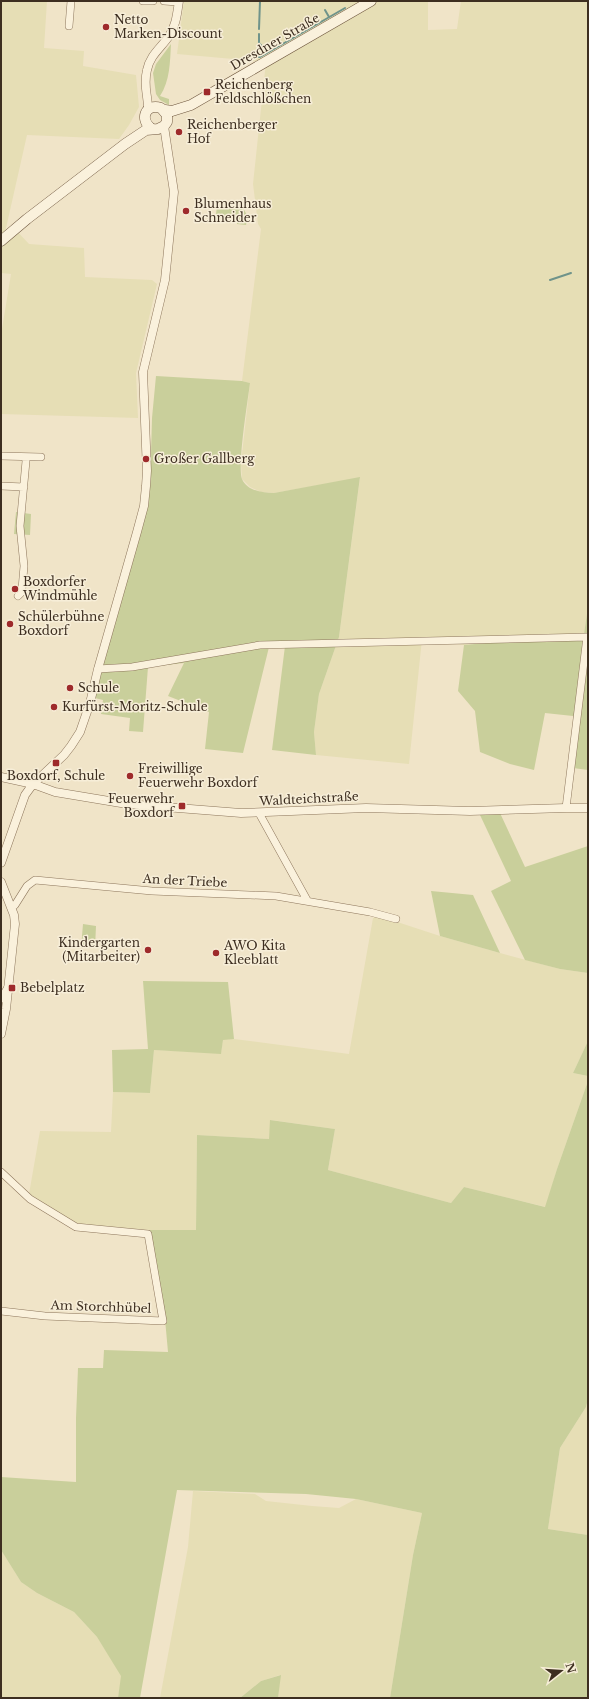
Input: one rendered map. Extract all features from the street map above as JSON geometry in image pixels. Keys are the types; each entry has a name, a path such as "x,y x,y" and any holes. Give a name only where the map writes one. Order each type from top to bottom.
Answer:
{"main road":[{"name":"Dresdner Straße","path":"1,241 27,219 141,132 160,126 191,105 371,1"},
{"name":"Dresdner Straße","path":"125,144 144,120 156,109 172,111 191,105"},
{"path":"144,120 147,125 160,126 167,115 156,109"}],"street":[{"path":"69,26 71,1"},
{"path":"142,1 153,1"},
{"path":"156,109 149,92 146,77 150,61 170,35 175,25 179,1 164,1"},
{"path":"1,863 25,795 33,784 64,755 80,732 90,703 98,669 144,506 147,471 143,372 147,349 165,280 173,199 173,181 160,126"},
{"path":"1,456 41,457"},
{"path":"18,596 22,589 24,566 20,526 26,462 25,457"},
{"path":"1,486 24,487"},
{"path":"98,669 132,667 260,645 587,637 566,808"},
{"name":"Waldteichstraße","path":"1,778 33,784 55,792 127,804 241,813 366,808 470,811 588,808"},
{"path":"259,813 305,900"},
{"name":"An der Triebe","path":"10,907 15,905 27,886 35,880 152,890 276,896 370,912 396,919"},
{"path":"1,882 15,924 5,1021 1,1033"},
{"path":"1,999 9,986"},
{"name":"Am Storchhübel","path":"1,1172 30,1199 76,1227 148,1234 163,1321 45,1316 1,1311"}],"shaded area":[{"path":"1,1 47,1 44,48 84,51 83,66 136,75 139,107 119,139 27,135 4,237 15,229 29,244 84,248 85,277 152,280 157,284 136,373 138,418 1,414 1,335 11,274 1,273"},
{"path":"184,1 428,1 428,30 457,29 461,1 588,1 588,607 584,634 464,645 422,639 409,764 316,755 314,732 319,694 339,637 360,478 274,493 261,492 250,487 242,479 241,463 250,383 242,381 261,229 258,224 253,184 266,62 177,54"},
{"path":"379,916 440,936 500,953 560,969 588,973 588,1041 573,1073 588,1076 588,1081 557,1169 546,1207 464,1187 451,1203 328,1170 335,1129 271,1120 269,1139 197,1135 196,1230 150,1230 76,1225 29,1194 40,1131 111,1132 113,1092 150,1093 154,1050 221,1053 223,1039 234,1039 349,1054 373,918"},
{"path":"588,1399 588,1535 548,1529 560,1448 586,1407"},
{"path":"193,1491 255,1494 266,1501 339,1508 356,1499 422,1513 413,1555 390,1698 278,1698 280,1675 261,1681 240,1698 160,1698 188,1547"},
{"path":"1,1550 21,1582 37,1593 74,1612 97,1637 122,1676 118,1698 1,1698"}],"green space":[{"path":"171,44 168,78 160,96 169,99 169,105 160,100 156,94 153,73 156,64"},
{"path":"217,206 242,206 248,217 246,225 237,224 237,219 220,218 219,222 215,222"},
{"path":"156,376 242,381 250,383 245,417 241,472 244,483 251,489 260,492 274,493 360,477 339,637 319,694 314,732 316,755 272,750 285,646 269,647 243,753 205,749 209,712 168,696 184,663 148,667 143,732 129,731 130,718 101,714 103,700 95,698 140,533 150,490 152,418"},
{"path":"16,512 31,514 30,535 14,534"},
{"path":"588,607 588,770 573,768 573,716 545,713 534,770 510,764 480,752 475,711 458,691 464,645 584,634"},
{"path":"500,813 525,867 588,846 588,973 560,969 525,960 491,891 511,881 480,815"},
{"path":"431,891 473,895 500,953 440,936"},
{"path":"83,924 96,926 95,948 81,948"},
{"path":"143,981 228,982 234,1039 223,1040 221,1054 154,1050 150,1093 113,1092 112,1050 148,1049"},
{"path":"588,1041 588,1076 573,1073"},
{"path":"588,1081 588,1399 586,1407 560,1448 548,1529 588,1535 588,1698 390,1698 413,1555 422,1513 356,1499 306,1494 177,1490 140,1698 118,1698 121,1676 97,1637 74,1612 37,1593 21,1582 1,1550 1,1477 76,1482 78,1368 103,1368 104,1350 168,1352 165,1319 150,1230 196,1230 197,1135 269,1139 270,1120 335,1129 328,1170 451,1203 464,1187 545,1207"},
{"path":"281,1675 278,1698 240,1698 261,1681"}],"waterway":[{"path":"259,29 260,1"},
{"path":"257,57 260,57 345,8"},
{"path":"325,10 329,17"},
{"path":"259,34 259,43 267,52"},
{"path":"550,280 571,273"}],"place":[{"name":"Netto Marken-Discount","path":"106,27"},
{"name":"Reichenberg Feldschlößchen","path":"207,92"},
{"name":"Reichenberger Hof","path":"179,132"},
{"name":"Blumenhaus Schneider","path":"186,211"},
{"name":"Großer Gallberg","path":"146,459"},
{"name":"Boxdorfer Windmühle","path":"15,589"},
{"name":"Schülerbühne Boxdorf","path":"10,624"},
{"name":"Schule","path":"70,688"},
{"name":"Kurfürst-Moritz-Schule","path":"54,707"},
{"name":"Boxdorf, Schule","path":"56,763"},
{"name":"Freiwillige Feuerwehr Boxdorf","path":"130,776"},
{"name":"Feuerwehr Boxdorf","path":"182,806"},
{"name":"Kindergarten (Mitarbeiter)","path":"148,950"},
{"name":"AWO Kita Kleeblatt","path":"216,953"},
{"name":"Bebelplatz","path":"12,988"}]}
